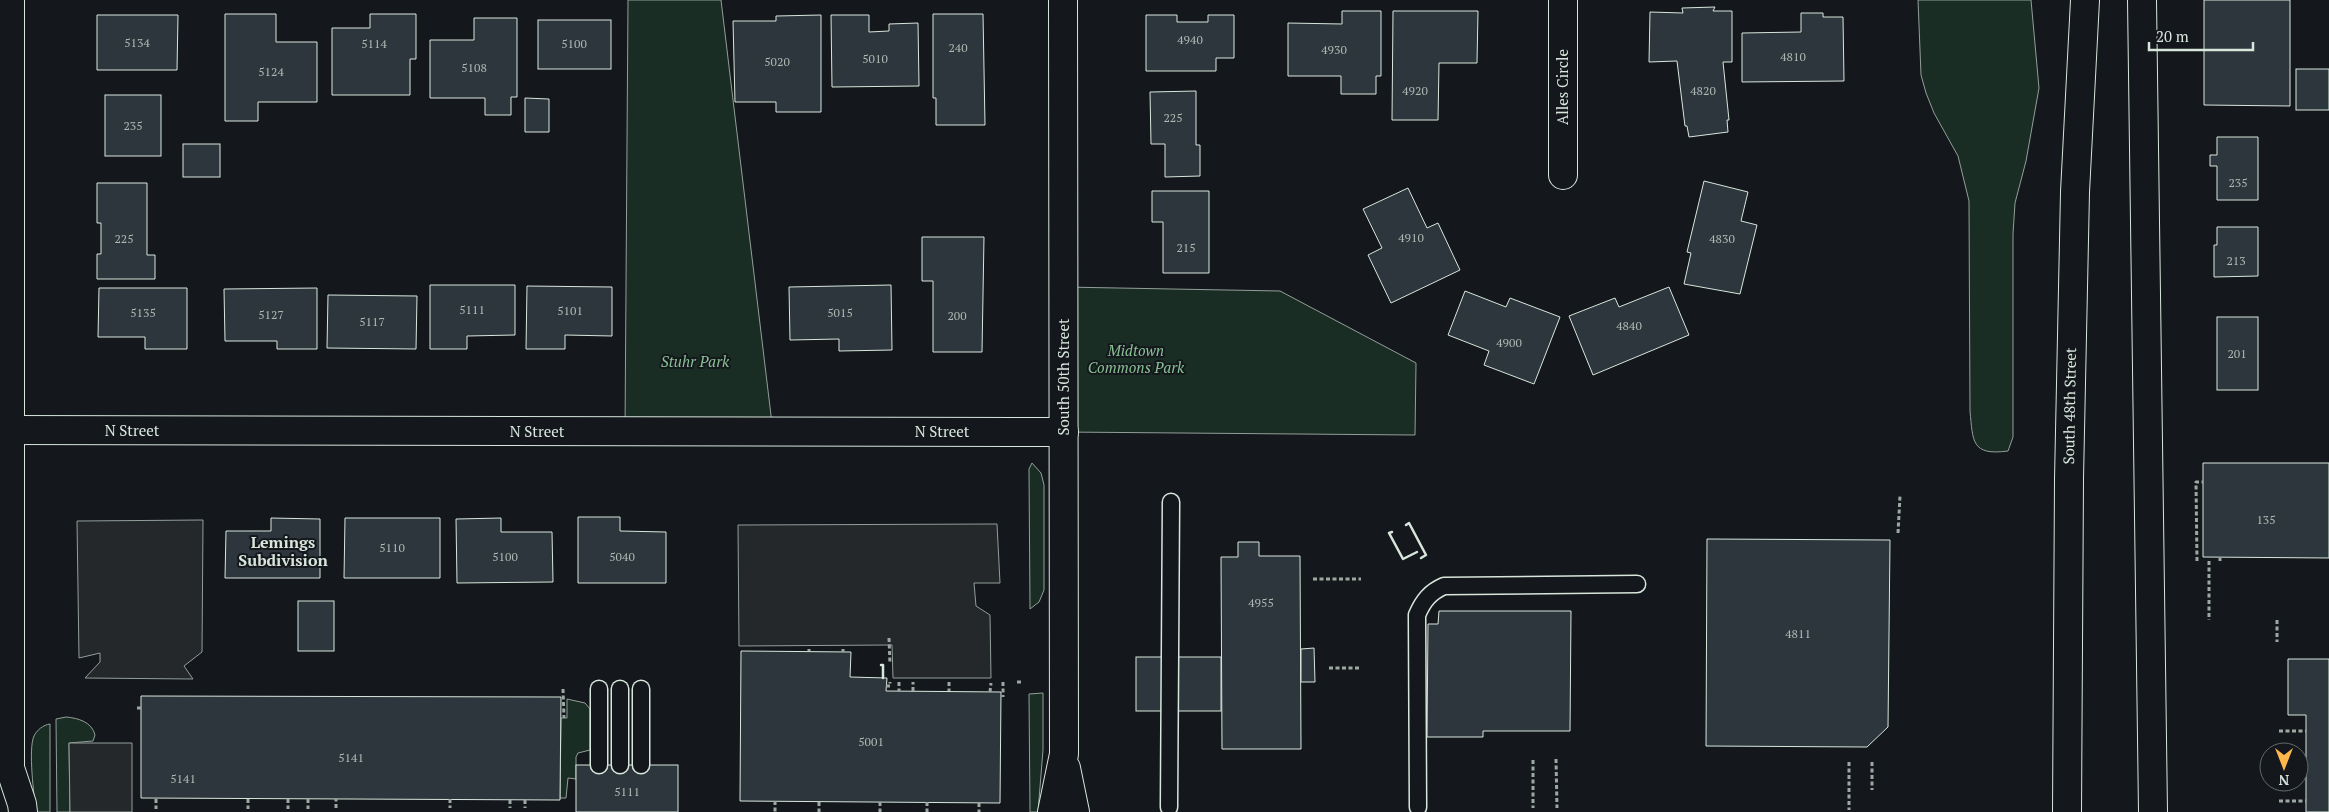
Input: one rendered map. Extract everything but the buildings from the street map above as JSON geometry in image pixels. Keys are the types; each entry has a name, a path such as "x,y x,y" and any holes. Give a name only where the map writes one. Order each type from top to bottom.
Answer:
{"street":[{"path":"10,0 10,430 5,779 22,804 23,812"},
{"name":"South 50th Street","path":"1062,0 1064,754 1076,812"},
{"name":"Alles Circle","path":"1563,0 1563,175"},
{"name":"South 48th Street","path":"2067,812 2069,479 2075,192 2085,0"},
{"path":"2142,0 2153,812"},
{"name":"N Street","path":"10,430 1064,432"},
{"name":"South 50th Street","path":"1052,812 1064,754"}],"lane":[{"path":"1169,807 1171,502"},
{"path":"1418,807 1417,615 1427,597 1434,590 1444,586 1637,584"},
{"path":"599,689 599,765"},
{"path":"620,689 620,765"},
{"path":"641,689 641,765"}],"path":[{"path":"2197,561 2196,482 2203,482"},
{"path":"1898,533 1900,496"},
{"path":"2210,561 2210,620"},
{"path":"1313,579 1361,579"},
{"path":"2277,620 2277,642"},
{"path":"889,638 890,664"},
{"path":"1329,668 1360,668"},
{"path":"886,686 890,686 890,682"},
{"path":"899,682 899,691"},
{"path":"912,691 913,682"},
{"path":"949,682 949,691"},
{"path":"1003,682 1003,698"},
{"path":"990,692 991,683"},
{"path":"563,689 564,718"},
{"path":"2280,731 2306,731"},
{"path":"1533,760 1533,808"},
{"path":"1556,760 1557,808"},
{"path":"1849,762 1849,810"},
{"path":"1872,762 1872,790"},
{"path":"156,799 156,809"},
{"path":"248,799 248,809"},
{"path":"288,799 288,809"},
{"path":"308,799 308,809"},
{"path":"336,799 336,808"},
{"path":"450,799 450,808"},
{"path":"510,800 510,808"},
{"path":"525,800 525,808"},
{"path":"775,801 775,812"},
{"path":"2280,801 2306,801"},
{"path":"819,802 819,812"},
{"path":"880,802 880,812"},
{"path":"927,802 927,812"},
{"path":"978,803 978,812"}],"green space":[{"name":"Stuhr Park","path":"628,0 721,0 773,432 625,432"},
{"path":"1918,0 2031,0 2039,88 2026,161 2015,203 2013,234 2013,437 2008,451 1987,451 1981,448 1976,444 1972,431 1970,411 1969,201 1958,156 1934,113 1921,75"},
{"name":"Midtown Commons Park","path":"1064,287 1280,291 1416,363 1415,435 1064,432"},
{"path":"1032,463 1041,473 1044,485 1044,590 1039,602 1030,609 1029,469"},
{"path":"1043,693 1043,750 1038,812 1030,812 1029,694"},
{"path":"567,699 585,703 590,709 590,750 578,753 576,757 576,779 568,778 566,798 560,798 561,718 567,718"},
{"path":"75,718 88,724 95,735 93,741 69,743 70,812 57,812 56,719"},
{"path":"50,724 50,812 36,812 32,773 32,742 39,730 45,725"}],"shaded area":[{"path":"203,520 202,652 184,666 193,679 85,678 100,662 100,653 79,658 77,521"},
{"path":"997,524 1000,583 974,583 976,606 990,615 991,678 893,678 892,645 739,646 738,525"},
{"path":"69,743 132,743 132,812 70,812"}],"wall":[{"path":"1406,525 1409,523 1426,555 1421,558"},
{"path":"1392,532 1389,533 1403,559 1417,552"},
{"path":"881,665 883,665 883,678"}],"district":[{"name":"Lemings Subdivision","path":"283,551"}]}
